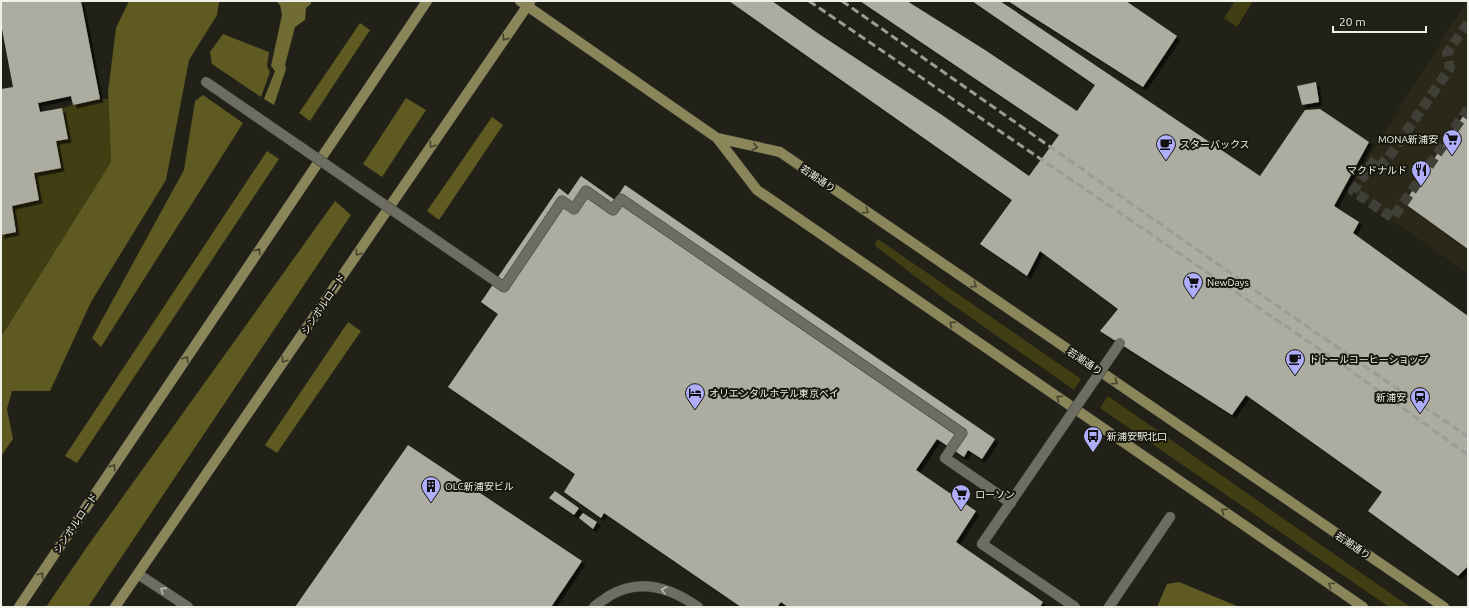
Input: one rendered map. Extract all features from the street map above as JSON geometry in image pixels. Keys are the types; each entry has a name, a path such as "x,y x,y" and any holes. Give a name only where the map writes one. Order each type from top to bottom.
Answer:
{"main road":[{"name":"シンボルロード","path":"19,607 427,1"},
{"name":"シンボルロード","path":"115,607 526,3"},
{"name":"若潮通り","path":"526,3 717,138 757,190 1363,607"},
{"name":"若潮通り","path":"717,138 780,152 1444,607"}],"street":[{"path":"206,82 504,287 562,201 574,210 586,191 613,210 621,199 962,433 945,458 1011,503"},
{"path":"1072,606 982,544 1120,343"},
{"path":"1109,607 1170,517"},
{"path":"138,574 188,607"},
{"path":"594,607 616,592 641,586 664,589 682,596 698,607"}],"shaded area":[{"path":"129,1 219,2 217,15 189,60 166,180 91,302 50,391 12,391 7,409 13,439 1,456 1,337 111,162 108,92 116,28"},
{"path":"276,1 311,1 311,4 306,8 305,20 295,27 285,65 286,69 274,105 264,99 275,71 271,66 282,15 280,5"},
{"path":"1235,1 1253,1 1237,27 1224,18"},
{"path":"1468,1 1468,273 1348,190"},
{"path":"360,23 370,30 310,121 299,113"},
{"path":"223,34 269,52 267,66 270,72 261,97 212,64 210,52"},
{"path":"203,95 243,123 101,347 92,338 184,170 195,101"},
{"path":"406,98 426,110 382,177 363,164"},
{"path":"100,99 108,99 111,162 1,337 1,235 16,232 12,206 39,200 34,173 56,141 68,139 62,108"},
{"path":"492,117 503,125 439,220 427,211"},
{"path":"267,151 279,159 77,463 65,456"},
{"path":"335,201 351,215 88,607 46,607 89,544"},
{"path":"878,239 1081,379 1074,390 946,300 874,245"},
{"path":"348,322 361,331 277,453 265,445"},
{"path":"1108,396 1410,607 1389,607 1100,408"},
{"path":"1179,582 1238,607 1157,607 1167,584"}],"building":[{"path":"1,1 81,1 100,99 73,105 71,96 38,103 40,112 62,108 68,139 56,141 61,168 34,173 39,200 12,206 16,232 1,235 1,89 13,87 1,24"},
{"path":"729,1 772,1 819,34 942,115 1029,176 1059,135 860,1 907,1 985,50 1077,111 1095,85 972,1 1000,1 1260,176 1305,110 1320,109 1369,142 1334,206 1359,222 1353,233 1468,316 1468,566 1458,576 1368,511 1382,492 1246,395 1232,415 1100,331 1118,309 1040,251 1027,276 980,244 1012,200"},
{"path":"1008,1 1126,1 1177,36 1143,87"},
{"path":"1316,82 1319,102 1302,105 1297,86"},
{"name":"MONA新浦安","path":"1468,109 1468,249 1404,203"},
{"name":"オリエンタルホテル東京ベイ","path":"581,176 615,200 625,185 995,439 982,459 968,450 964,457 937,439 916,470 976,511 956,542 1043,602 1040,607 788,607 781,602 777,607 741,607 604,513 601,518 564,492 575,474 448,387 498,314 481,302 559,188 568,195"},
{"name":"OLC新浦安ビル","path":"408,445 582,561 551,607 295,607"},
{"path":"555,491 579,508 574,515 549,498"},
{"path":"583,513 597,522 593,529 579,518"}],"tunnel":[{"path":"1468,23 1447,53 1450,68 1384,164 1376,158 1353,191 1393,218 1468,109"}],"railway":[{"path":"809,1 1340,363 1468,455"},
{"path":"842,1 1289,314 1468,437"}],"place":[{"name":"MONA新浦安","path":"1452,156"},
{"name":"スターバックス","path":"1166,161"},
{"name":"マクドナルド","path":"1421,187"},
{"name":"NewDays","path":"1193,299"},
{"name":"ドトールコーヒーショップ","path":"1295,376"},
{"name":"オリエンタルホテル東京ベイ","path":"695,410"},
{"name":"新浦安","path":"1420,414"},
{"name":"新浦安駅北口","path":"1093,453"},
{"name":"OLC新浦安ビル","path":"431,503"},
{"name":"ローソン","path":"961,511"}]}
